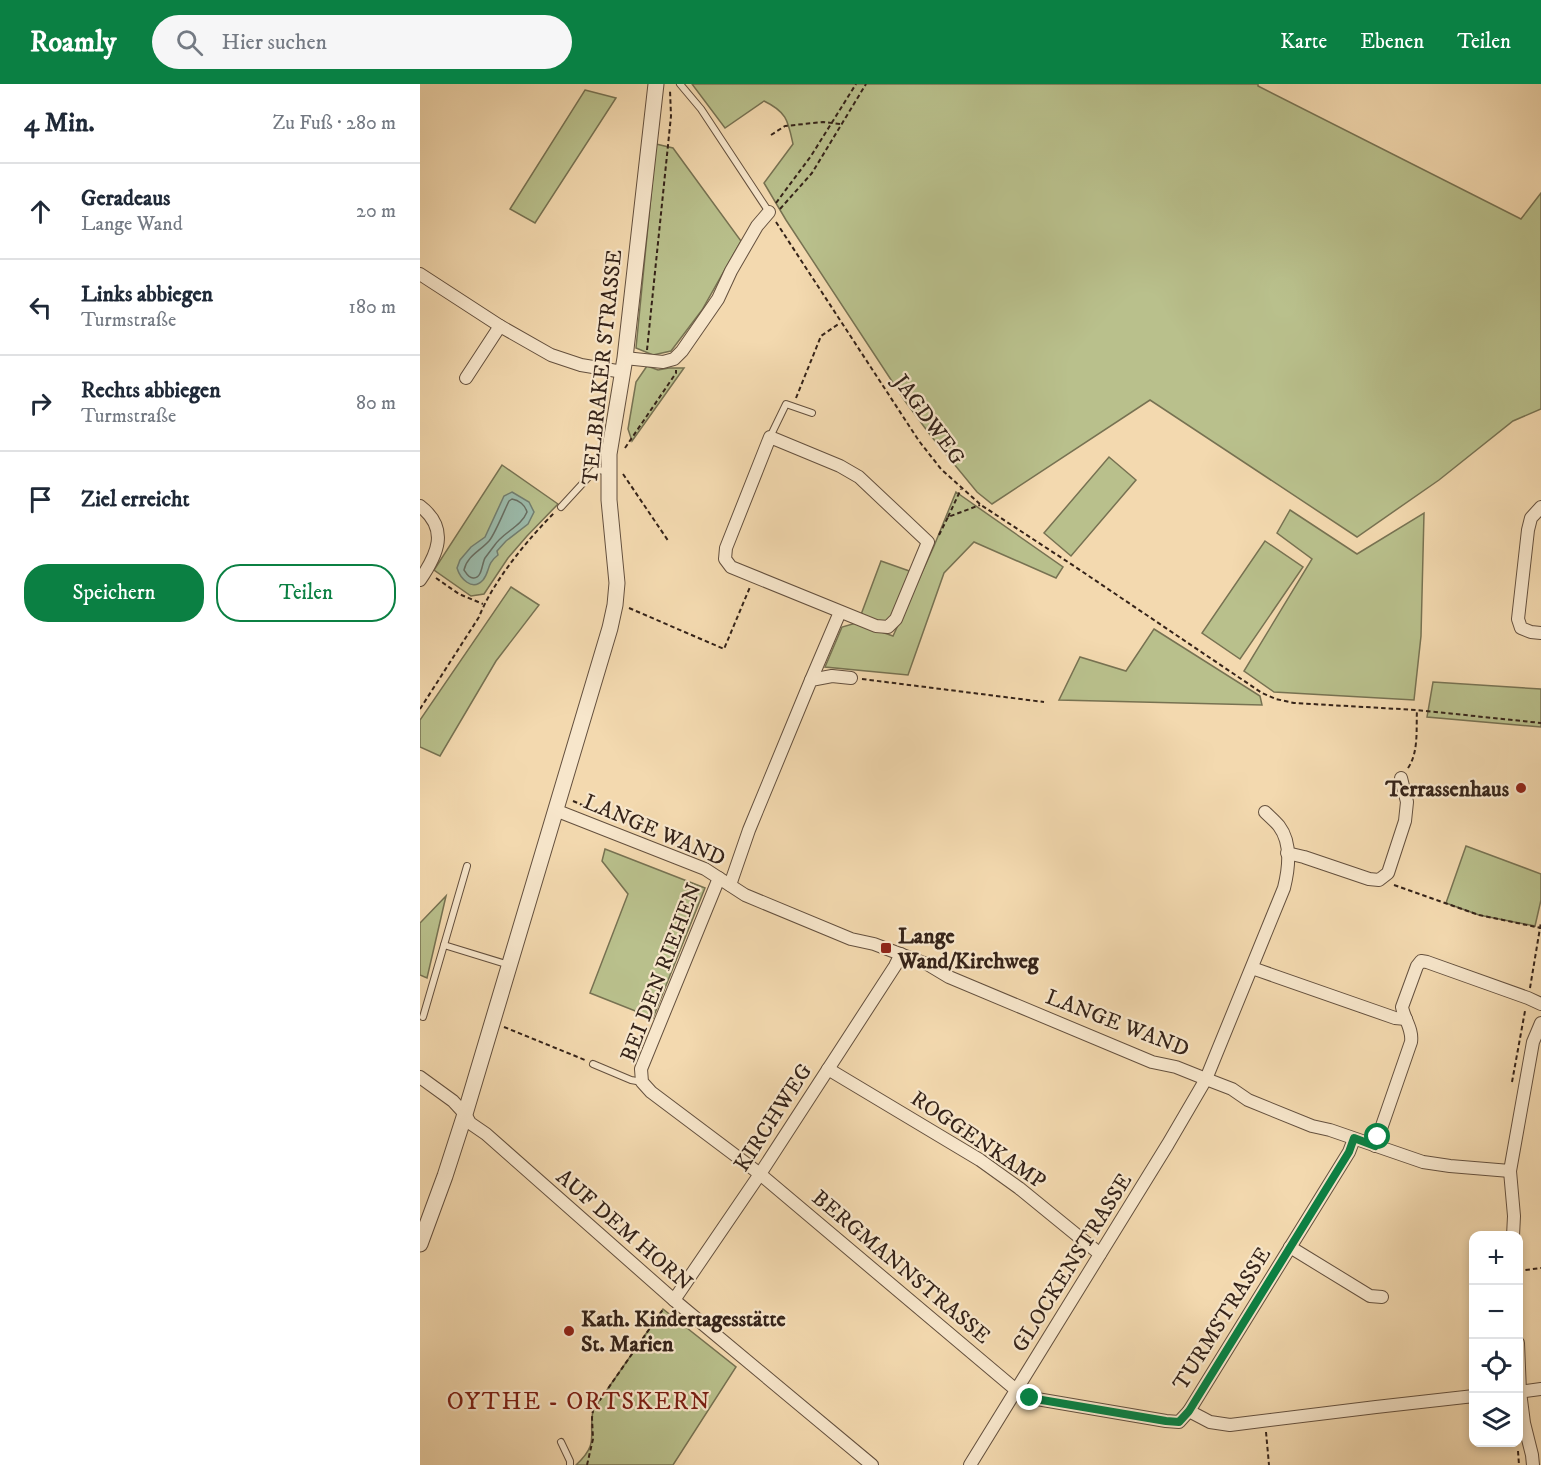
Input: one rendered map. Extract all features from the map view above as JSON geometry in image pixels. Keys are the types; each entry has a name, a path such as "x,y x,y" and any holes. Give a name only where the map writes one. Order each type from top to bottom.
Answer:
{"street":[{"name":"TELBRAKER STRASSE","path":"420,1244 446,1176 465,1114 615,605 617,583 609,500 616,472 611,435 624,365 656,84"},
{"path":"420,274 500,326 551,355 581,365 624,365 643,360 663,362 674,359 682,351 718,299 757,226 769,212"},
{"path":"466,378 500,326"},
{"path":"770,437 840,466 859,477 927,542 896,619 888,627 876,626 840,612 731,567 725,560 726,548 770,437"},
{"path":"420,506 436,525 439,541 433,559 423,575"},
{"path":"1541,507 1531,518 1528,530 1518,619 1521,628 1541,633"},
{"name":"BEI DEN RIEHEN","path":"760,1174 651,1092 642,1082 641,1069 749,830 840,612"},
{"path":"811,680 832,676 851,678"},
{"path":"1265,812 1278,824 1286,837 1287,853 1369,879 1379,880 1388,873 1406,821 1407,802 1401,778"},
{"name":"LANGE WAND","path":"555,810 705,869 745,895 852,939 874,944 929,965 949,977 1152,1062 1176,1067 1232,1089 1248,1100 1312,1126 1423,1162 1510,1171"},
{"name":"GLOCKENSTRASSE","path":"970,1465 1206,1079 1284,888 1288,869 1287,853"},
{"name":"KIRCHWEG","path":"674,1300 760,1174 895,966 900,954"},
{"path":"1375,1146 1411,1042 1411,1030 1403,1012 1404,1001 1417,966 1421,962 1427,962 1541,1004"},
{"path":"1252,968 1395,1018 1406,1019"},
{"path":"1513,1231 1510,1171 1536,1057 1533,1042 1541,1023"},
{"name":"ROGGENKAMP","path":"828,1069 980,1160 1019,1188 1100,1254"},
{"name":"AUF DEM HORN","path":"420,1077 453,1101 470,1123 486,1134 674,1300 872,1465"},
{"name":"TURMSTRASSE","path":"1016,1390 1030,1398 1179,1422 1189,1411 1349,1152 1354,1138"},
{"name":"BERGMANNSTRASSE","path":"760,1174 1016,1390"},
{"name":"TURMSTRASSE","path":"1290,1247 1370,1296 1382,1297"},
{"path":"1523,1391 1541,1389"},
{"path":"1519,1393 1533,1465"},
{"name":"TURMSTRASSE","path":"1189,1411 1210,1422 1230,1425 1469,1396"}],"lane":[{"path":"680,84 701,109 769,212"},
{"path":"770,437 786,404 812,414"},
{"path":"561,507 595,470 616,472"},
{"path":"423,1017 467,866"},
{"path":"444,945 509,965"},
{"name":"BEI DEN RIEHEN","path":"593,1064 631,1080 642,1082"},
{"path":"561,1442 570,1465"}],"path":[{"path":"643,360 646,351 671,116 670,84"},
{"path":"856,84 811,156 769,212 777,213 812,173 866,84"},
{"path":"771,135 785,126 842,124"},
{"name":"JAGDWEG","path":"769,212 919,441 941,469 981,505 1262,693 1294,703 1417,710 1541,723"},
{"path":"793,406 821,336 841,322"},
{"path":"624,450 676,373 674,359"},
{"path":"616,472 669,542"},
{"path":"927,542 934,545 962,489"},
{"path":"948,517 981,505"},
{"path":"420,709 513,560 561,507"},
{"path":"423,575 484,604"},
{"path":"615,605 625,606 724,650 754,576"},
{"path":"851,678 1044,702"},
{"path":"1401,778 1413,760 1417,710"},
{"path":"560,795 638,829"},
{"path":"1379,880 1479,915 1541,928"},
{"path":"492,1023 593,1064"},
{"path":"1523,1270 1541,1268"},
{"path":"587,1465 593,1439 593,1410 663,1309 674,1300"},
{"path":"1265,1421 1269,1465"},
{"path":"1517,1447 1519,1465"}],"green space":[{"path":"692,84 1258,84 1521,219 1541,193 1541,409 1513,421 1439,480 1357,537 1150,400 992,504 977,492 905,401 764,183 793,144 788,123 782,113 764,101 725,128"},
{"path":"585,90 616,98 535,223 510,209"},
{"path":"656,144 673,148 741,241 702,310 671,351 653,355 636,348"},
{"path":"647,366 658,370 684,368 632,441 628,429 636,382"},
{"path":"1109,457 1136,480 1071,556 1044,533"},
{"path":"502,465 558,504 508,558 484,594 471,596 434,570"},
{"path":"956,492 1063,567 1056,578 974,542 944,573 908,675 825,667 842,627 856,623 893,636"},
{"path":"1290,510 1357,554 1424,513 1421,636 1414,700 1274,692 1244,671 1312,559 1277,533"},
{"path":"1265,541 1303,567 1240,659 1202,633"},
{"path":"881,561 915,573 888,627 859,620"},
{"path":"511,587 539,605 496,661 440,756 420,747 420,720"},
{"path":"1154,629 1260,696 1262,705 1059,700 1080,657 1126,671"},
{"path":"1433,682 1541,689 1541,727 1427,717"},
{"path":"1466,846 1541,874 1541,900 1535,926 1479,915 1446,903"},
{"path":"605,849 705,888 653,1018 590,993 628,894 602,861"},
{"path":"446,896 427,978 420,975 420,923"},
{"path":"663,1309 736,1367 673,1465 576,1465 591,1445 593,1410"}],"water":[{"path":"512,492 529,502 534,512 528,524 497,551 498,555 483,580 475,585 471,584 464,579 457,568 460,560 471,547 485,537 504,496"}],"place":[{"name":"Terrassenhaus","path":"1521,788"},
{"name":"Lange Wand/Kirchweg","path":"886,948"},
{"name":"Kath. Kindertagesstätte St. Marien","path":"569,1331"}],"district":[{"name":"OYTHE - ORTSKERN","path":"579,1401"}],"route":[{"path":"1030,1398 1179,1422 1189,1411 1349,1152 1354,1138 1375,1146 1378,1137"}]}
